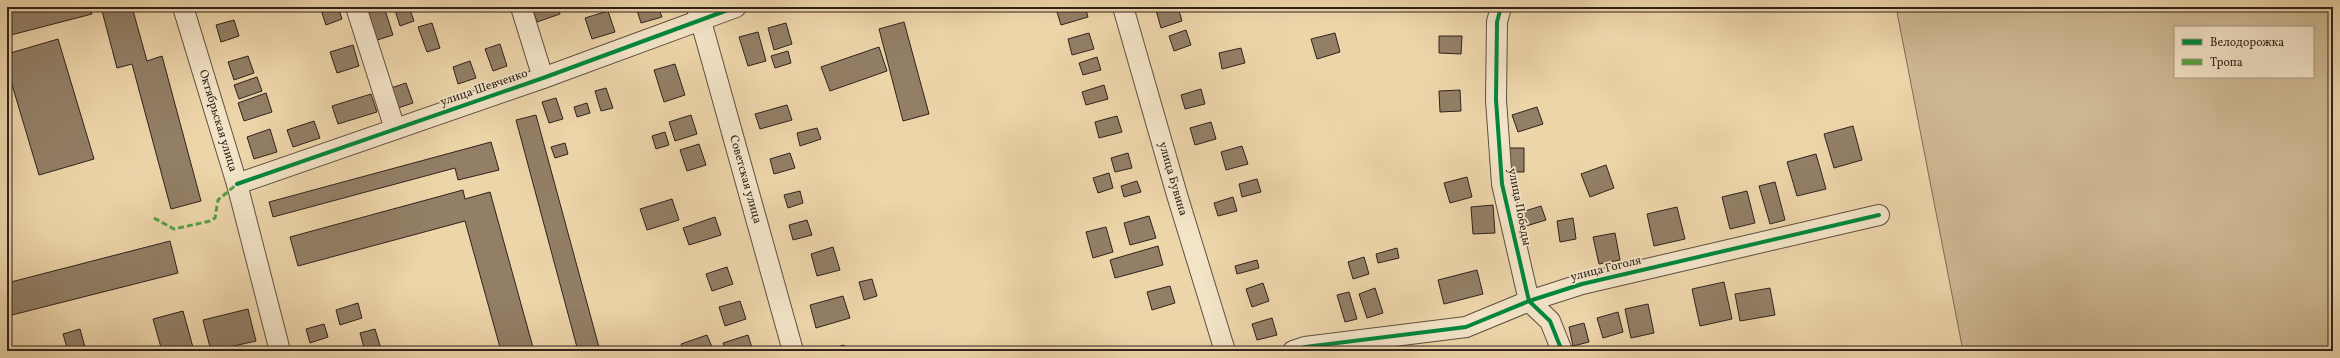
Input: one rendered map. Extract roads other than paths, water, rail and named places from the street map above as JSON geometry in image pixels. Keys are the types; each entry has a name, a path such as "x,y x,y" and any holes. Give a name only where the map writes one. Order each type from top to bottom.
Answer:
{"street":[{"name":"Октябрьская улица","path":"183,7 237,184 280,351"},
{"path":"356,7 395,129"},
{"path":"521,7 543,78"},
{"name":"улица Шевченко","path":"237,184 543,78 699,14 736,7"},
{"name":"улица Бувина","path":"1123,7 1177,195 1225,351"},
{"name":"улица Победы","path":"1501,7 1497,22 1496,100 1502,184 1529,301"},
{"name":"Советская улица","path":"699,14 793,351"},
{"name":"улица Гоголя","path":"1292,351 1305,347 1466,327 1529,301 1582,284 1879,215"},
{"path":"1529,301 1550,321 1562,351"}]}
